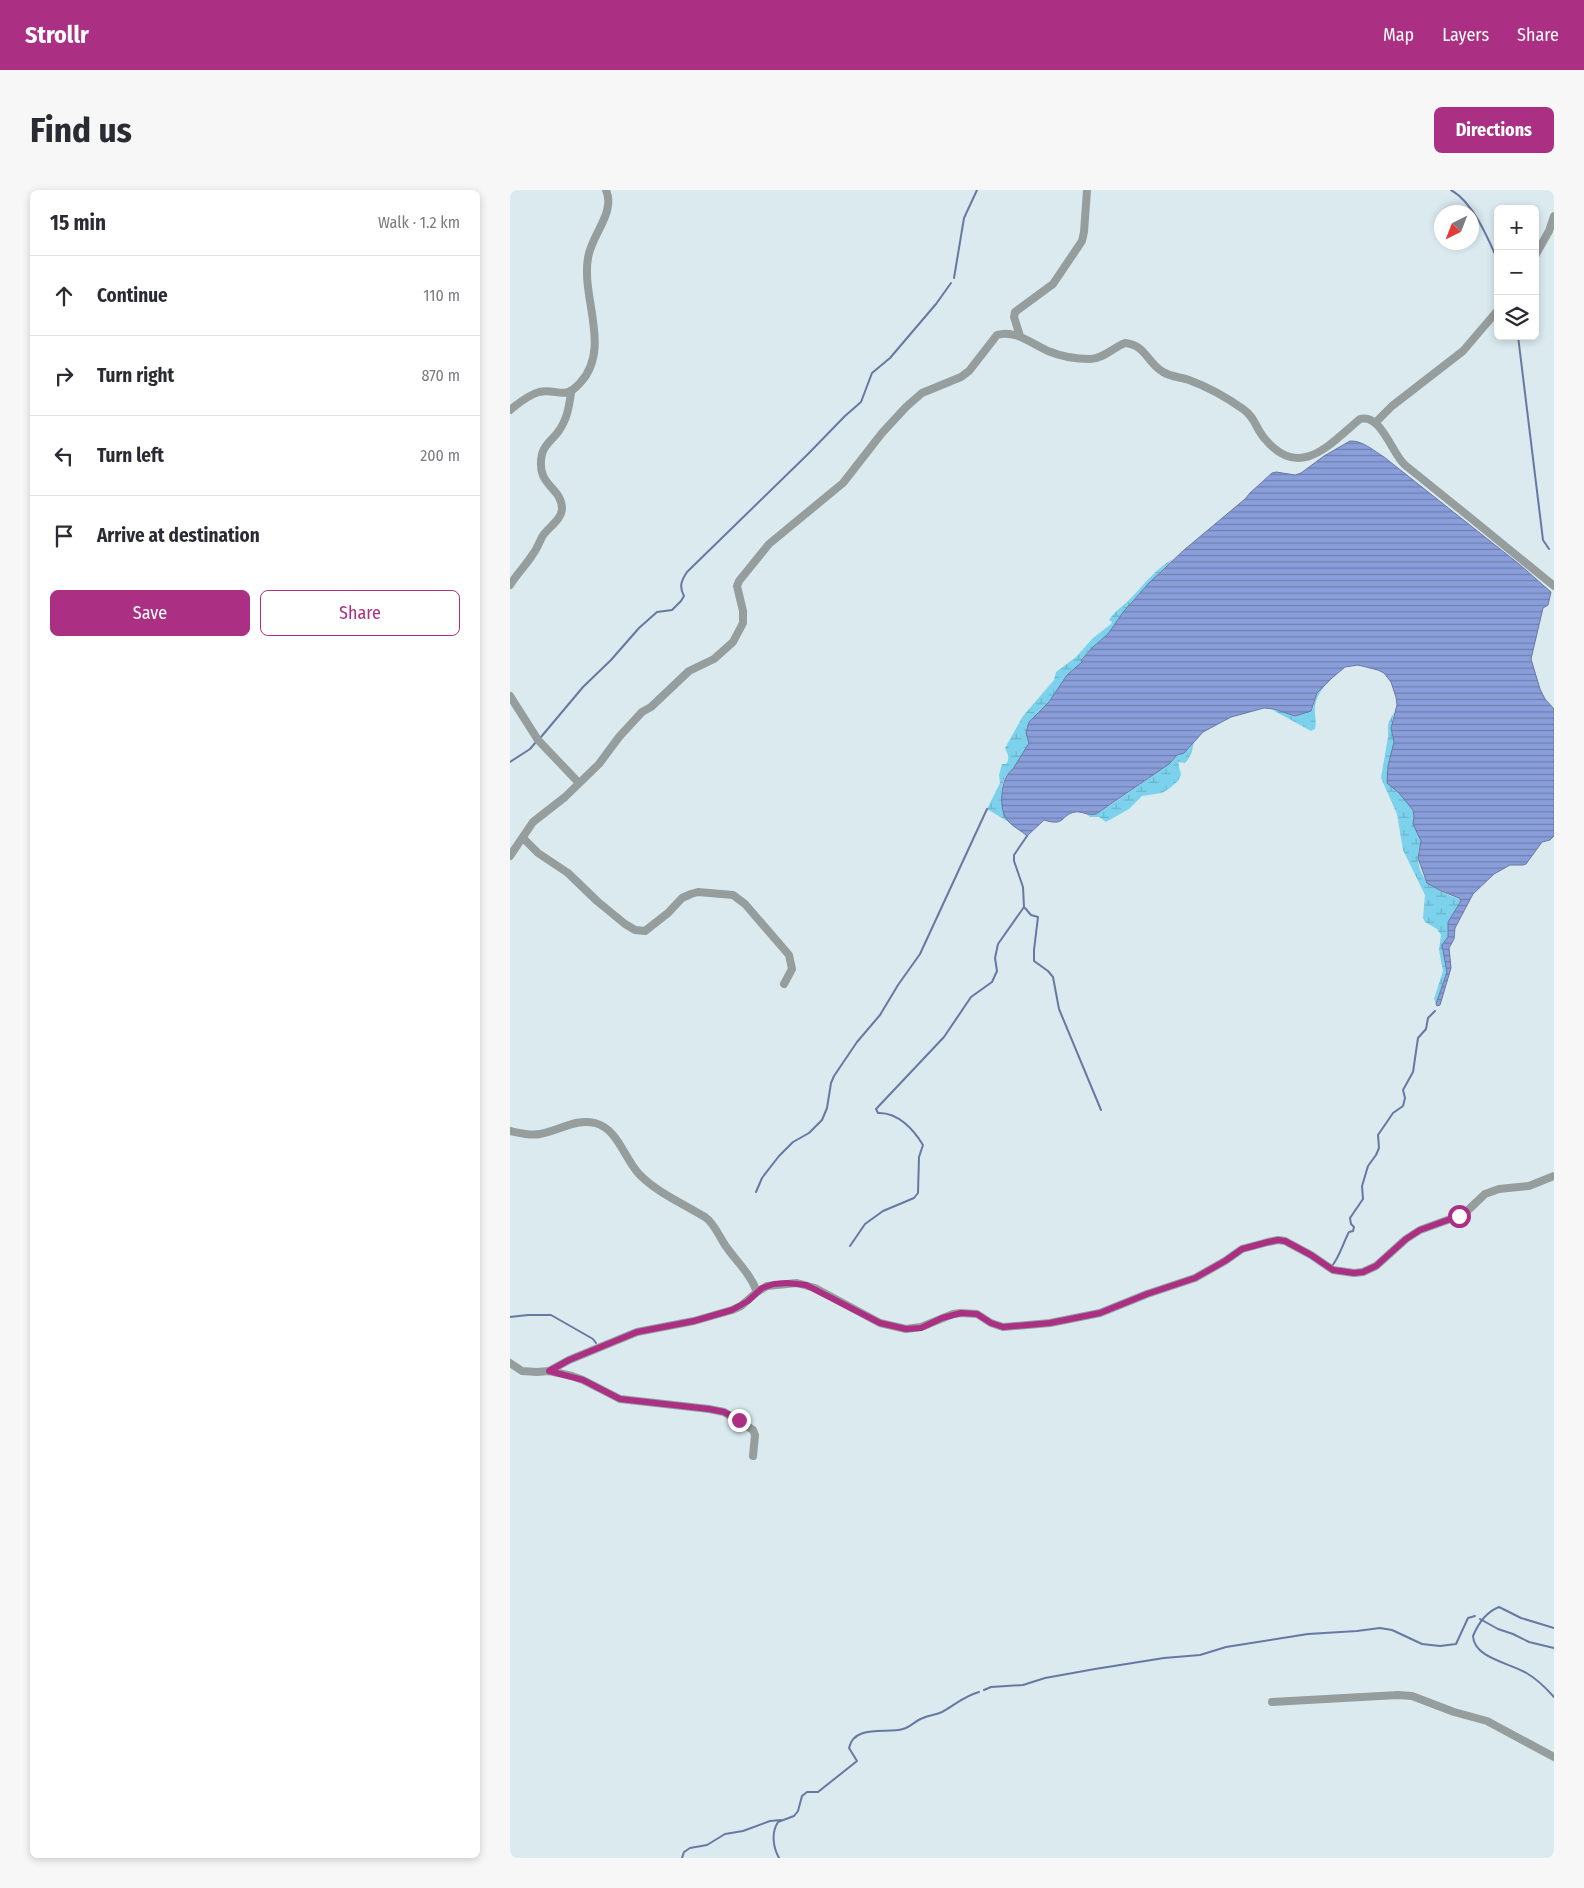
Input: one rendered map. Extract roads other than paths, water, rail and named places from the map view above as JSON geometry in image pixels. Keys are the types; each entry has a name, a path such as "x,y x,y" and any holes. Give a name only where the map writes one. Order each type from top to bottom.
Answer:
{"street":[{"path":"510,410 528,397 541,392 548,391 563,394 571,392 580,384 590,370 595,346 588,277 588,257 607,211 609,202 606,190"},
{"path":"1020,336 1014,317 1015,312 1053,284 1082,240 1087,190"},
{"path":"1539,250 1550,231 1554,216"},
{"path":"1374,422 1462,351 1494,315"},
{"path":"510,856 517,849 522,838 534,822 599,764 619,737 642,712 689,671 714,659 733,642 743,623 743,611 738,592 739,580 769,544 843,483 882,433 922,393 961,377 968,372 997,336 1003,333 1020,336 1048,351 1061,355 1090,359 1125,343 1139,346 1161,371 1205,387 1251,415 1265,440 1281,454 1293,459 1302,459 1320,450 1360,419 1369,419 1385,434 1401,462 1554,586"},
{"path":"510,585 532,556 542,537 560,516 562,510 557,495 544,480 540,465 543,450 566,418 570,408 571,392"},
{"path":"510,696 538,740 579,783"},
{"path":"522,838 538,853 568,873 597,901 635,930 645,931 668,913 682,898 691,894 698,892 724,894 739,898 789,955 792,969 784,984"},
{"path":"510,1132 540,1134 586,1122 594,1122 606,1128 612,1133 628,1160 643,1178 681,1204 710,1220 750,1277 757,1292"},
{"path":"549,1371 569,1360 637,1332 694,1321 732,1310 748,1301 757,1292 774,1284 806,1285 880,1323 906,1329 921,1328 942,1318 961,1313 977,1314 991,1323 1003,1327 1050,1323 1100,1313 1147,1294 1195,1278 1242,1249 1278,1240 1285,1241 1311,1255 1333,1270 1354,1273 1363,1272 1376,1266 1406,1239 1420,1230 1464,1214 1485,1194 1499,1189 1529,1186 1554,1176"},
{"path":"510,1363 522,1370 549,1371 583,1380 620,1399 724,1412 753,1430 755,1435 753,1456"},
{"path":"1272,1702 1398,1694 1412,1696 1487,1722 1554,1757"}],"waterway":[{"path":"954,278 964,218 977,190"},
{"path":"1451,190 1473,212 1494,252"},
{"path":"541,737 583,687 611,660 639,628 657,612 672,610 681,601 684,596 681,584 687,572 861,402 872,373 890,358 936,304 951,283"},
{"path":"1518,340 1543,540 1549,549"},
{"path":"510,762 530,749 536,742"},
{"path":"756,1192 762,1178 779,1156 793,1142 809,1133 822,1120 827,1108 834,1076 857,1042 880,1015 920,954 987,809"},
{"path":"850,1246 865,1224 883,1211 914,1198 918,1193 919,1157 923,1145 905,1123 892,1115 878,1113 876,1109 944,1037 971,997 992,982 997,971 995,958 998,944 1024,907 1023,887 1014,861 1014,855 1027,836"},
{"path":"1025,908 1031,915 1038,917 1034,961 1053,977 1059,1009 1101,1110"},
{"path":"1332,1266 1349,1232 1353,1231 1354,1227 1351,1224 1350,1218 1363,1199 1362,1186 1368,1166 1379,1148 1378,1135 1393,1113 1403,1106 1405,1098 1403,1090 1413,1072 1418,1038 1426,1029 1428,1018 1435,1011"},
{"path":"510,1317 551,1315 593,1339 596,1343"},
{"path":"1554,1628 1521,1618 1499,1607 1483,1619 1473,1636 1475,1644 1480,1650 1495,1660 1528,1674 1542,1684 1554,1697"},
{"path":"984,1690 991,1687 1023,1685 1045,1678 1095,1669 1164,1658 1200,1655 1226,1647 1308,1634 1380,1628 1392,1630 1422,1644 1440,1646 1456,1644 1468,1618 1475,1616"},
{"path":"1480,1619 1529,1642 1554,1648"},
{"path":"779,1858 774,1840 774,1831 778,1822 794,1816 798,1811 802,1796 807,1792 818,1792 857,1761 849,1748 852,1740 857,1736 872,1731 906,1728 920,1719 942,1712 964,1698 979,1692"},
{"path":"682,1858 684,1852 690,1848 707,1845 725,1834 743,1831 770,1821 781,1820"}]}
